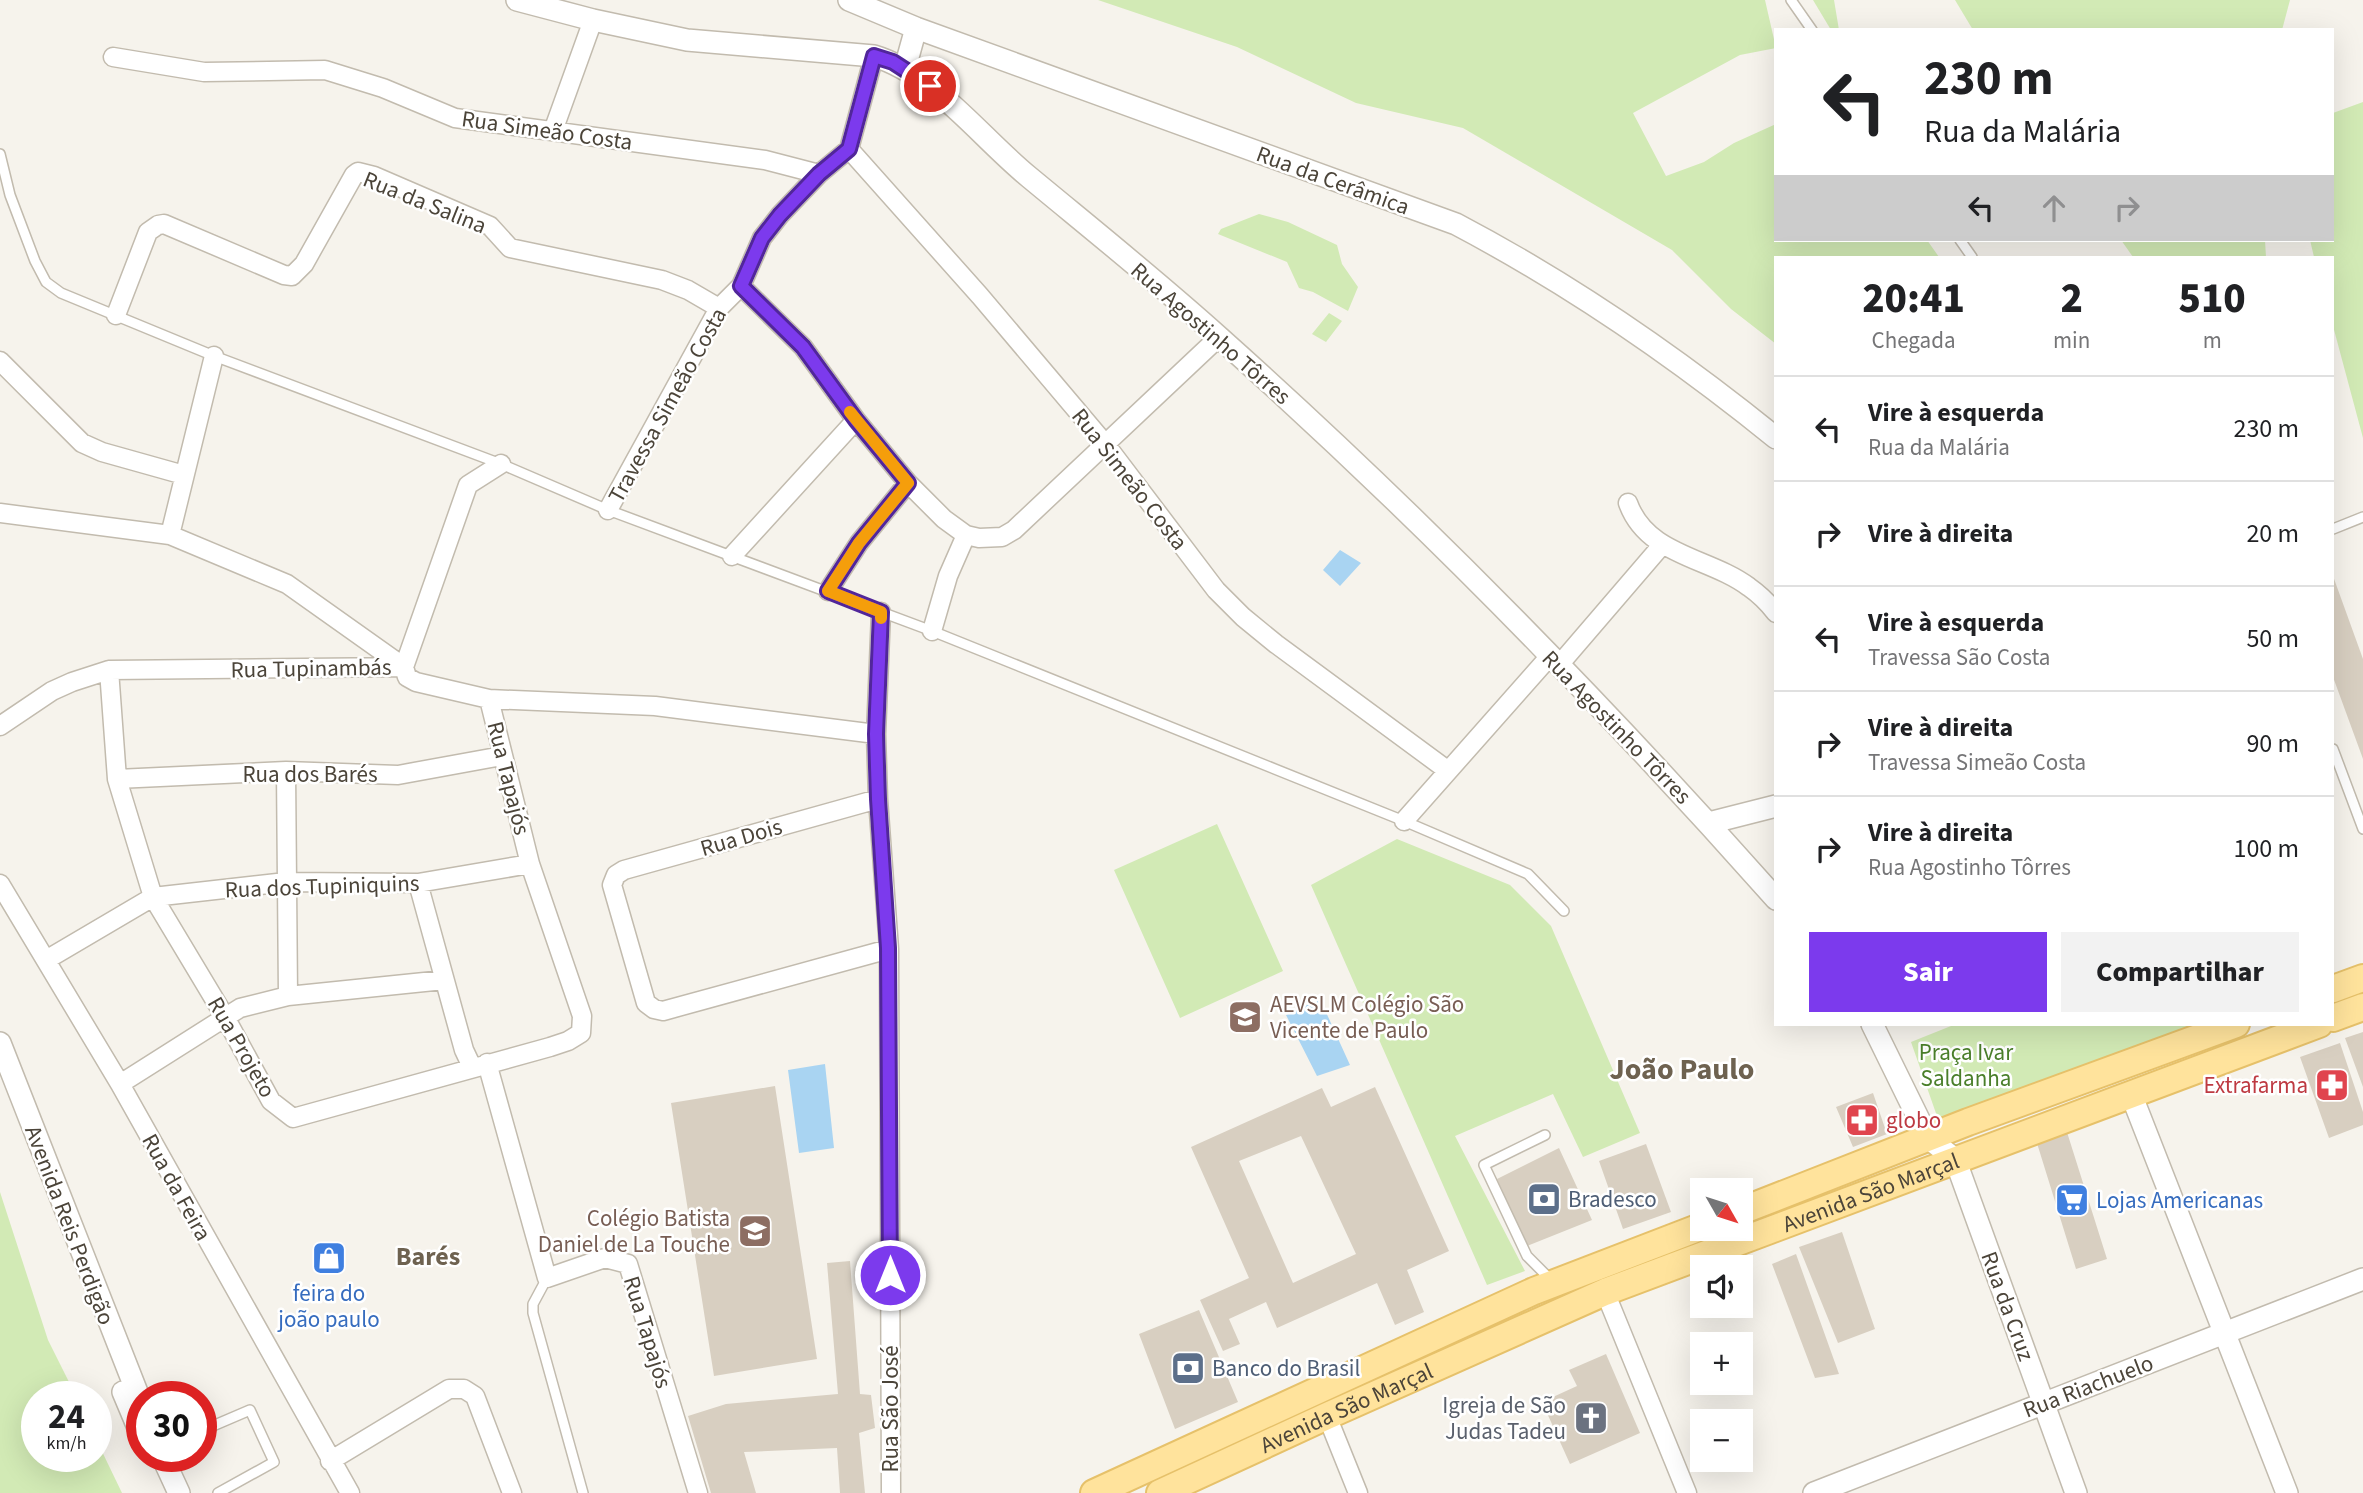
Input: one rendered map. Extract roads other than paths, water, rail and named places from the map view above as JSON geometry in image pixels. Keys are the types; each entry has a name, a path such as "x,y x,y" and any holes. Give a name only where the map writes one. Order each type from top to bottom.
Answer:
{"main road":[{"path":"2334,989 2363,978"},
{"path":"2334,1018 2363,1007"},
{"name":"Avenida São Marçal","path":"1754,1205 2221,1026"},
{"name":"Avenida São Marçal","path":"1160,1493 1605,1292 2314,1026"},
{"name":"Avenida São Marçal","path":"1094,1493 1555,1283 1690,1231"}],"street":[{"name":"Rua Agostinho Tôrres","path":"517,0 687,40 874,56 905,68 930,86 1007,160 1219,337 1459,562 1709,823 1774,897"},
{"name":"Rua da Cerâmica","path":"849,0 916,28 1456,224 1516,256 1590,302 1654,345 1774,436"},
{"path":"554,131 593,20"},
{"path":"905,68 916,28"},
{"path":"849,149 874,56"},
{"name":"Rua Simeão Costa","path":"113,57 204,72 325,70 383,88 455,118 765,160 819,174"},
{"name":"Rua Simeão Costa","path":"849,149 980,296 1106,445 1216,590 1276,644 1447,771"},
{"name":"Travessa Simeão Costa","path":"608,510 719,308 741,286 762,238 819,174 849,149"},
{"name":"Rua da Salina","path":"116,315 148,232 152,228 164,224 292,276 303,264 358,172 374,176 490,226 510,248 662,280 688,290 719,308"},
{"path":"741,286 803,347 856,420 908,483 944,519 966,535 990,538 1002,537 1014,530 1219,337"},
{"path":"170,535 214,356"},
{"path":"0,361 69,433 82,443 102,452 184,475"},
{"path":"732,556 856,420"},
{"path":"0,513 170,535 287,584 404,667 468,485 501,464"},
{"path":"828,591 859,543 908,483"},
{"path":"1628,503 1634,518 1662,545 1749,586 1774,611"},
{"path":"932,631 948,576 966,535"},
{"path":"1404,821 1447,771 1662,545"},
{"name":"Rua São José","path":"881,612 876,734 888,948 891,1493"},
{"name":"Rua Tupinambás","path":"0,726 52,691 109,670 404,667 407,677 416,682 489,699 655,706 876,734"},
{"name":"Rua Projeto","path":"109,670 117,779 153,897 225,1017 271,1101 293,1118 568,1041 581,1032 582,1016"},
{"name":"Rua Tapajós","path":"489,699 530,864 582,1016"},
{"name":"Rua dos Barés","path":"117,779 286,771 398,775 502,756"},
{"path":"286,771 288,996"},
{"name":"Rua Dois","path":"878,799 624,870 616,875 612,885 646,1003 654,1009 663,1011 888,948"},
{"path":"1709,823 1774,807"},
{"name":"Rua dos Tupiniquins","path":"46,960 153,897 286,882 418,883 530,864"},
{"path":"418,883 464,1050 479,1065 547,1278"},
{"name":"Rua da Feira","path":"0,884 120,1084 350,1493"},
{"path":"120,1084 240,1008 288,996 444,980"},
{"path":"1873,1026 1928,1138 1955,1159"},
{"name":"Avenida Reis Perdigão","path":"0,1043 133,1381"},
{"name":"Avenida Reis Perdigão","path":"0,1085 68,1261 126,1399"},
{"path":"2131,1094 2287,1493"},
{"name":"Rua da Cruz","path":"1955,1159 2076,1493"},
{"name":"Rua Tapajós","path":"547,1278 605,1258 628,1264 698,1493"},
{"name":"Rua Riachuelo","path":"1814,1493 2363,1279"},
{"path":"1605,1292 1686,1493"},
{"path":"330,1461 449,1389 464,1389 475,1396 512,1493"},
{"path":"1327,1416 1358,1493"},
{"path":"156,1472 165,1493"},
{"path":"169,1472 179,1493"}],"lane":[{"path":"1791,0 1811,28"},
{"path":"1,155 10,195 35,261 46,282 61,293 214,356 501,464 608,510 932,631 1404,821 1528,874 1564,911"},
{"path":"2334,529 2363,517"},
{"path":"2334,752 2363,829"},
{"path":"1545,1135 1484,1165 1527,1256 1555,1283"},
{"path":"547,1278 533,1304 533,1313 583,1493"},
{"path":"217,1424 250,1410 274,1462 218,1493"}],"water":[{"path":"1340,550 1361,563 1340,586 1323,570"},
{"path":"1320,999 1350,1065 1317,1076 1286,1015"},
{"path":"825,1064 834,1148 799,1153 788,1070"}],"place":[{"name":"AEVSLM Colégio São Vicente de Paulo","path":"1245,1017"},
{"name":"Extrafarma","path":"2332,1085"},
{"name":"globo","path":"1862,1120"},
{"name":"Bradesco","path":"1544,1199"},
{"name":"Lojas Americanas","path":"2072,1200"},
{"name":"Colégio Batista Daniel de La Touche","path":"755,1231"},
{"name":"feira do joão paulo","path":"329,1258"},
{"name":"Banco do Brasil","path":"1188,1368"},
{"name":"Igreja de São Judas Tadeu","path":"1591,1418"}],"district":[{"name":"João Paulo","path":"1682,1069"},
{"name":"Barés","path":"428,1256"}],"park label":[{"name":"Praça Ivar Saldanha","path":"1966,1065"}]}
